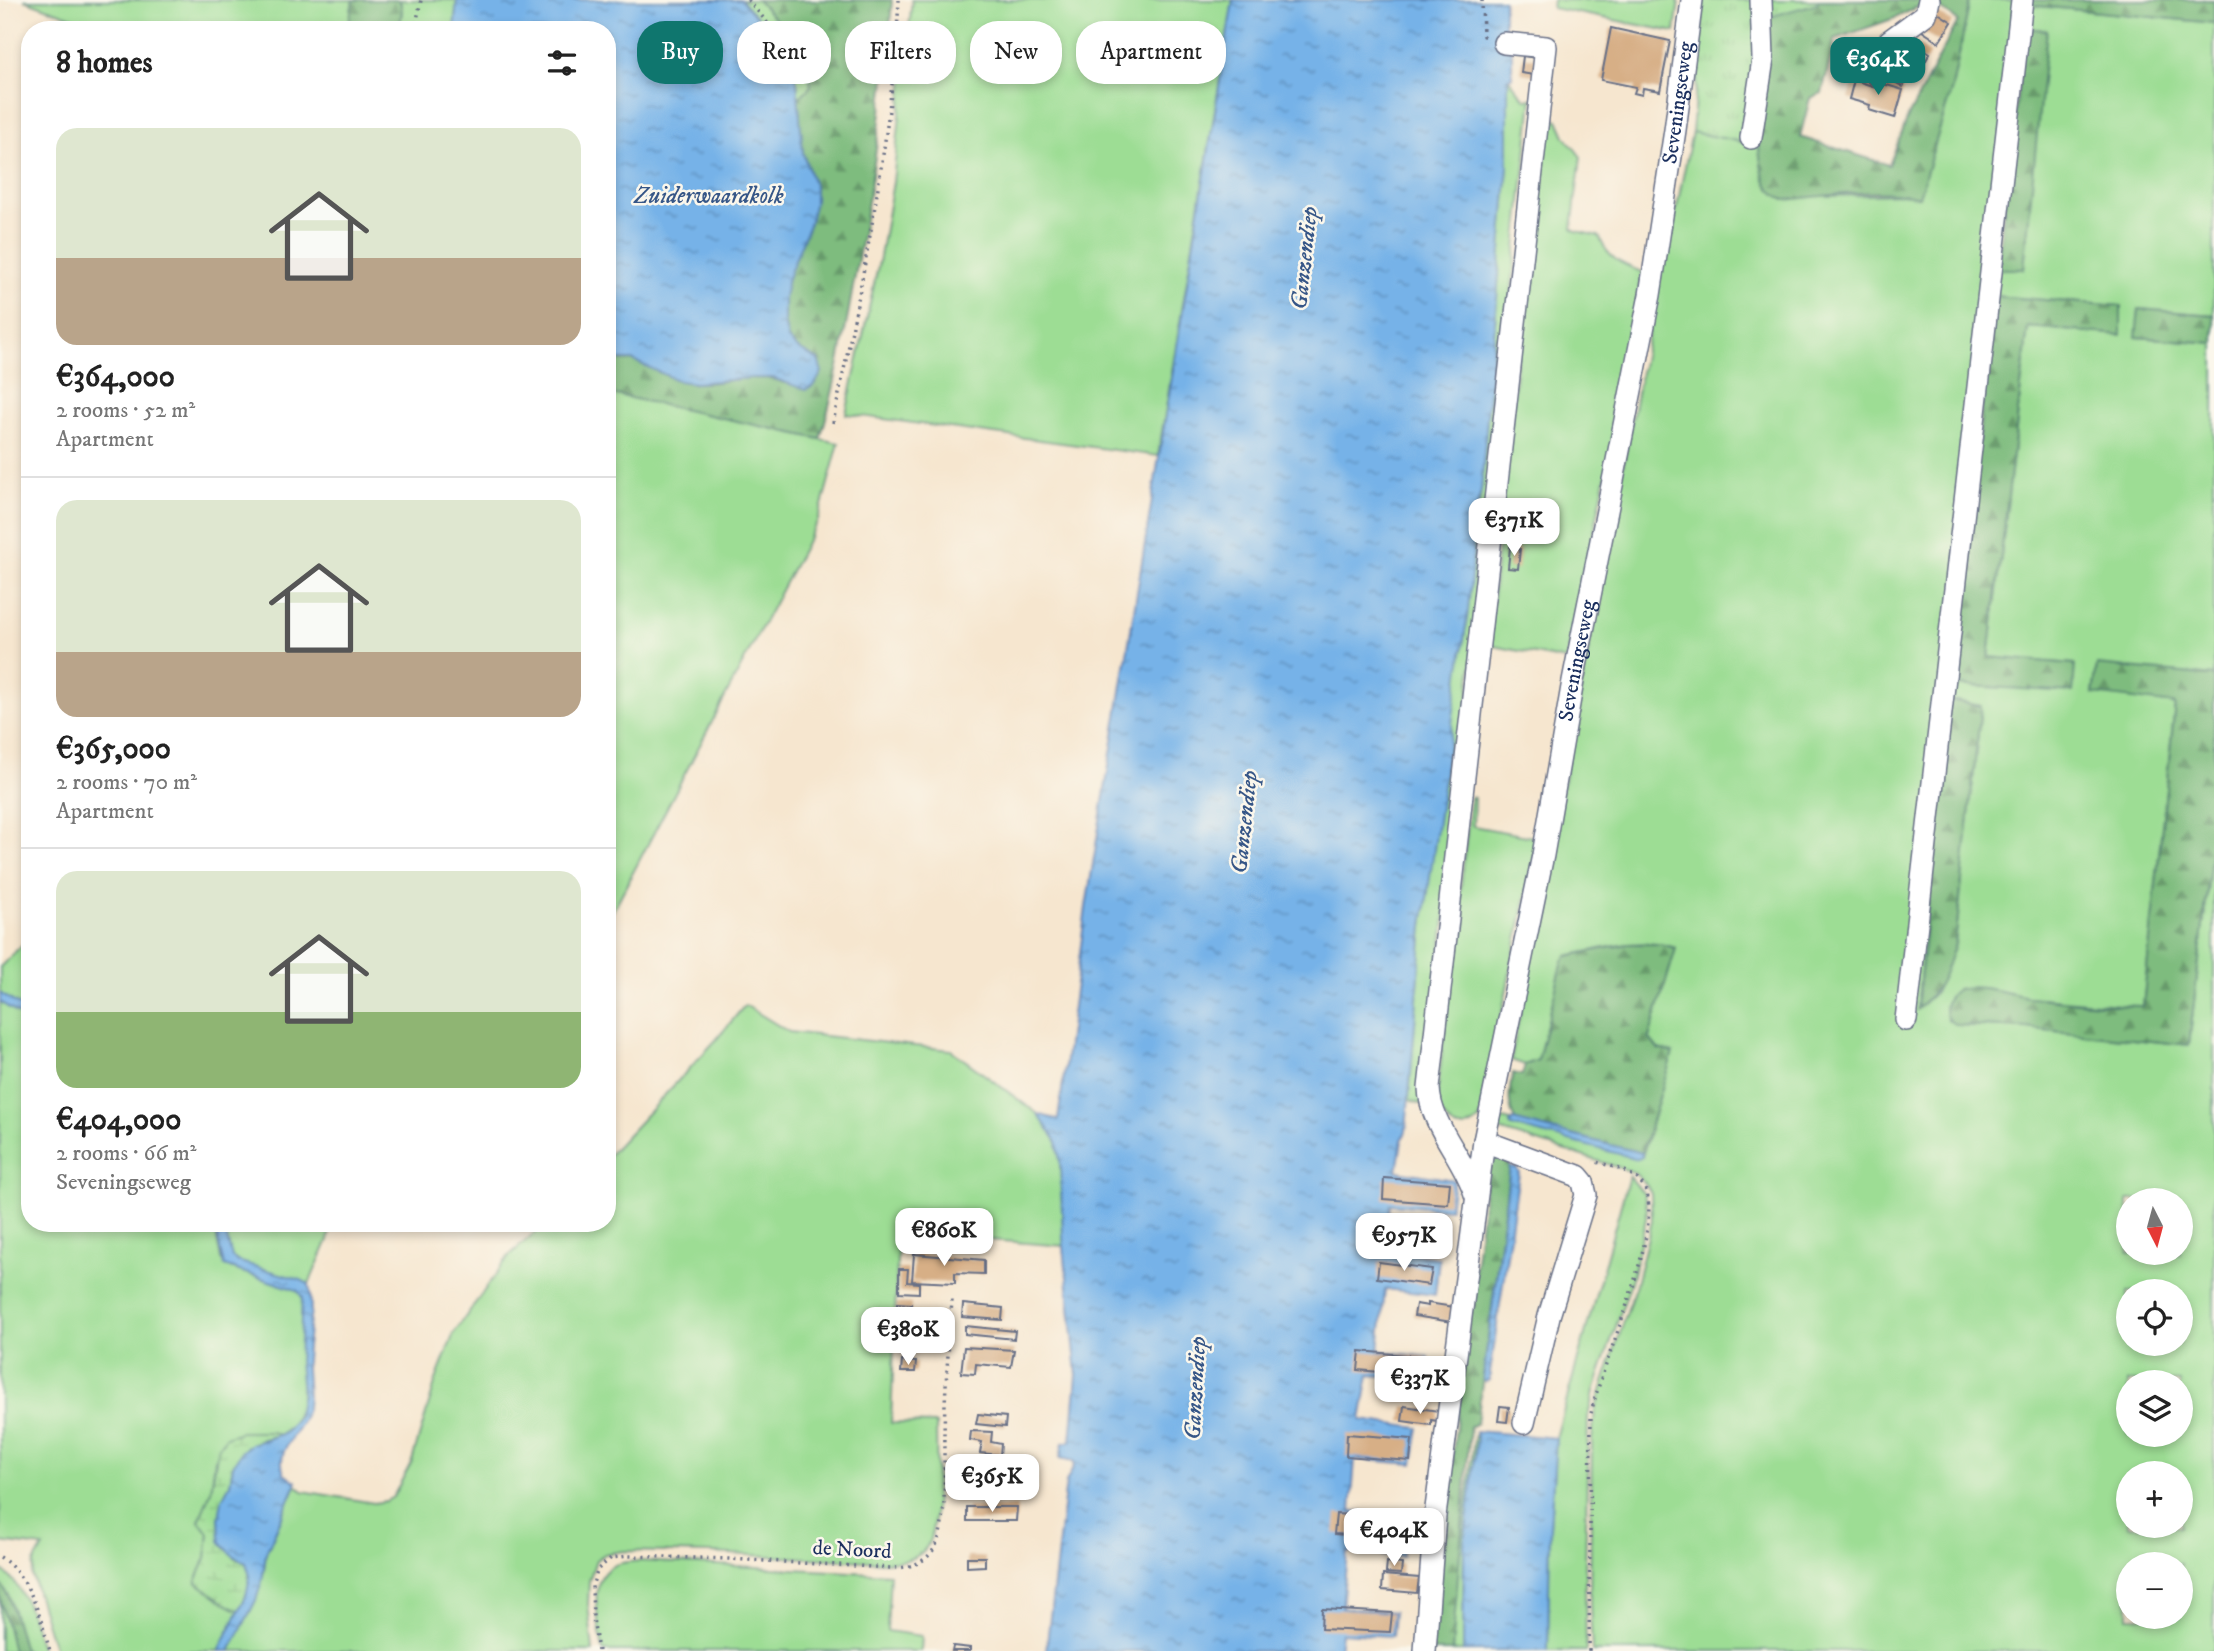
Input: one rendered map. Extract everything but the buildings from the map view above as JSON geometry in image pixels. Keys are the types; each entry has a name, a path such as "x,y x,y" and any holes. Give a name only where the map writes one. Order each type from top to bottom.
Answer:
{"street":[{"name":"Seveningseweg","path":"1425,1651 1435,1516 1476,1196 1543,855 1573,681 1650,295 1692,0"},
{"path":"1751,138 1763,59 1761,0"},
{"path":"1875,73 1889,41 1926,14 1929,0"},
{"path":"1906,1020 2022,0"},
{"name":"Seveningseweg","path":"1476,1196 1465,1168 1432,1109 1429,1088 1546,47 1498,39"},
{"path":"1485,1141 1577,1176 1583,1182 1586,1195 1549,1316 1524,1423"}],"path":[{"path":"417,21 421,0"},
{"path":"748,0 766,21"},
{"path":"833,423 866,263 891,99 899,0"},
{"path":"1482,0 1483,36 1498,39"},
{"path":"1589,1651 1591,1414 1634,1280 1649,1225 1650,1208 1646,1188 1636,1177 1590,1160"},
{"name":"de Noord","path":"598,1651 592,1586 598,1569 611,1558 629,1556 729,1559 892,1569 905,1568 925,1559 934,1550 942,1524 952,1298"},
{"path":"0,1557 20,1575 29,1591 50,1651"}],"green space":[{"path":"24,0 353,0 350,21 83,21"},
{"path":"353,0 400,0 400,21 350,21"},
{"path":"400,0 457,0 455,21 400,21"},
{"path":"741,0 757,0 777,21 760,21"},
{"path":"757,0 892,0 890,21 845,21 845,84 884,84 867,208 840,358 820,439 616,395 616,360 632,360 691,383 761,378 784,383 818,360 797,348 788,339 784,322 784,297 788,278 810,222 808,168 803,153 798,99 811,86 831,84 831,21 776,21"},
{"path":"912,0 1233,0 1226,43 1226,21 1076,21 1076,84 1219,84 1158,456 846,414 880,257 893,182 903,84 956,84 956,21 910,21"},
{"path":"1553,0 1679,0 1675,32 1552,8"},
{"path":"1704,0 1818,0 1817,3 1769,17 1758,145 1692,132"},
{"path":"1818,0 1923,0 1922,5 1895,18 1835,39 1822,93 1810,98 1800,137 1889,165 1909,115 1958,21 1936,6 1937,0 1970,0 1952,88 1919,197 1871,192 1785,200 1767,184 1760,159 1759,120 1769,17 1817,3"},
{"path":"1970,0 2015,0 1917,1009 1935,993 1955,944 1981,706 1950,700 1952,685 2073,691 2074,664 1989,658 2028,327 2120,335 2121,306 1994,296 1997,269 2024,268 2046,30 2025,28 2028,5 2214,23 2214,315 2139,309 2137,337 2214,343 2214,676 2097,666 2093,693 2175,704 2143,1007 2029,997 1975,988 1957,989 1958,1025 2025,1028 2189,1045 2214,833 2214,1651 1592,1651 1592,1439 1595,1410 1636,1284 1652,1221 1651,1194 1646,1184 1633,1172 1496,1129 1498,1118 1642,1157 1672,1053 1658,1049 1649,1038 1676,948 1636,943 1567,956 1563,961 1538,1060 1525,1065 1511,1060 1665,245 1670,241 1692,132 1758,145 1764,176 1827,196 1906,194 1918,197 1952,88"},
{"path":"2028,0 2214,0 2214,23 2028,5"},
{"path":"2025,28 2047,30 2024,269 1997,269"},
{"path":"1508,78 1525,99 1532,99 1425,1105 1409,1100 1423,926 1481,491 1508,166"},
{"path":"797,84 811,84 811,86 798,99"},
{"path":"1542,117 1558,120 1565,136 1581,157 1572,228 1599,236 1606,250 1616,259 1642,272 1598,515 1566,660 1488,645"},
{"path":"1994,296 2121,306 2121,335 2028,327 1989,657 2075,664 2073,692 1952,685"},
{"path":"2139,309 2214,315 2214,343 2136,337"},
{"path":"616,395 839,443 818,520 616,905"},
{"path":"2097,665 2214,676 2214,833 2189,1045 2025,1028 1958,1025 1949,1020 1945,1010 1950,995 1965,987 2072,1002 2143,1006 2175,704 2093,694"},
{"path":"1950,700 1981,706 1955,944 1938,987 1917,1009"},
{"path":"1471,797 1474,798 1473,826 1538,838 1480,1119 1466,1128 1460,1128 1449,1123 1436,1105"},
{"path":"1628,944 1660,944 1676,948 1649,1038 1658,1049 1673,1053 1642,1153 1515,1121 1510,1097 1513,1073 1522,1075 1525,1065 1538,1060 1563,961 1567,956"},
{"path":"21,946 21,1006 0,993 0,967"},
{"path":"0,1002 21,1016 21,1232 216,1232 221,1260 230,1268 297,1290 302,1297 301,1406 292,1425 279,1435 272,1432 215,1459 211,1491 199,1521 209,1534 206,1558 196,1582 239,1611 219,1651 55,1651 32,1576 34,1563 43,1547 0,1542"},
{"path":"745,1005 789,1032 951,1050 1038,1114 1057,1142 1064,1246 898,1235 891,1423 936,1424 935,1509 930,1540 925,1549 912,1558 885,1562 710,1553 624,1551 605,1554 596,1560 589,1581 588,1604 593,1651 230,1651 256,1600 266,1553 296,1485 303,1491 374,1503 393,1497 412,1461 436,1380 454,1333 509,1256 535,1232 616,1232 616,1147"},
{"path":"1489,1153 1511,1157 1477,1423 1470,1427 1452,1651 1429,1651"},
{"path":"1629,1176 1644,1194 1647,1209 1631,1282 1588,1416 1586,1651 1548,1651 1550,1528 1556,1438"},
{"path":"225,1232 330,1232 309,1284 232,1258"},
{"path":"1475,1431 1477,1439 1464,1545 1463,1651 1452,1651 1456,1586"},
{"path":"240,1432 272,1432 279,1435 259,1440 233,1465 230,1484 222,1500 224,1547 246,1563 249,1575 247,1593 239,1611 196,1582 206,1558 209,1534 199,1521 211,1491 218,1448 226,1437"},
{"path":"639,1561 890,1574 887,1631 922,1636 921,1651 603,1651 597,1609 601,1577 614,1565"},
{"path":"0,1568 23,1595 42,1651 24,1651 9,1597 0,1583"},
{"path":"0,1583 9,1597 24,1651 13,1651 0,1597"},
{"path":"0,1597 13,1651 0,1651"}],"water":[{"name":"Zuiderwaardkolk","path":"457,0 741,0 760,21 737,21 737,84 797,84 803,153 815,188 815,201 810,222 788,278 784,297 784,322 788,339 797,348 818,360 822,372 814,386 806,390 773,378 695,383 679,381 632,360 616,360 616,21 455,21"},
{"name":"Ganzendiep","path":"1233,0 1504,0 1504,49 1512,49 1512,77 1508,78 1508,166 1481,491 1477,507 1468,612 1423,926 1406,1131 1397,1171 1454,1180 1450,1209 1390,1204 1386,1250 1439,1258 1435,1295 1385,1289 1379,1351 1429,1357 1427,1380 1369,1375 1361,1420 1419,1428 1413,1464 1355,1459 1351,1511 1407,1517 1402,1557 1347,1552 1342,1608 1394,1612 1392,1636 1341,1633 1339,1651 1046,1651 1066,1482 1074,1466 1074,1461 1060,1458 1063,1443 1071,1441 1077,1375 1063,1238 1060,1161 1057,1142 1038,1114 1058,1120 1086,907 1219,84 1226,84 1226,43"},
{"path":"0,993 21,1006 21,1016 0,1002"},
{"path":"1513,1120 1642,1153 1642,1157 1638,1159 1511,1126"},
{"path":"1510,1167 1516,1168 1519,1173 1489,1380 1485,1382 1483,1380"},
{"path":"216,1232 225,1232 232,1257 237,1261 309,1284 311,1303 306,1360 307,1408 282,1457 284,1474 297,1482 266,1553 256,1600 230,1651 219,1651 246,1596 250,1576 246,1563 231,1554 220,1541 222,1499 230,1484 233,1465 242,1451 251,1444 285,1433 298,1416 302,1392 299,1362 302,1297 297,1290 224,1266"},
{"path":"1475,1431 1556,1438 1550,1528 1548,1651 1463,1651 1464,1545 1477,1439"}]}
